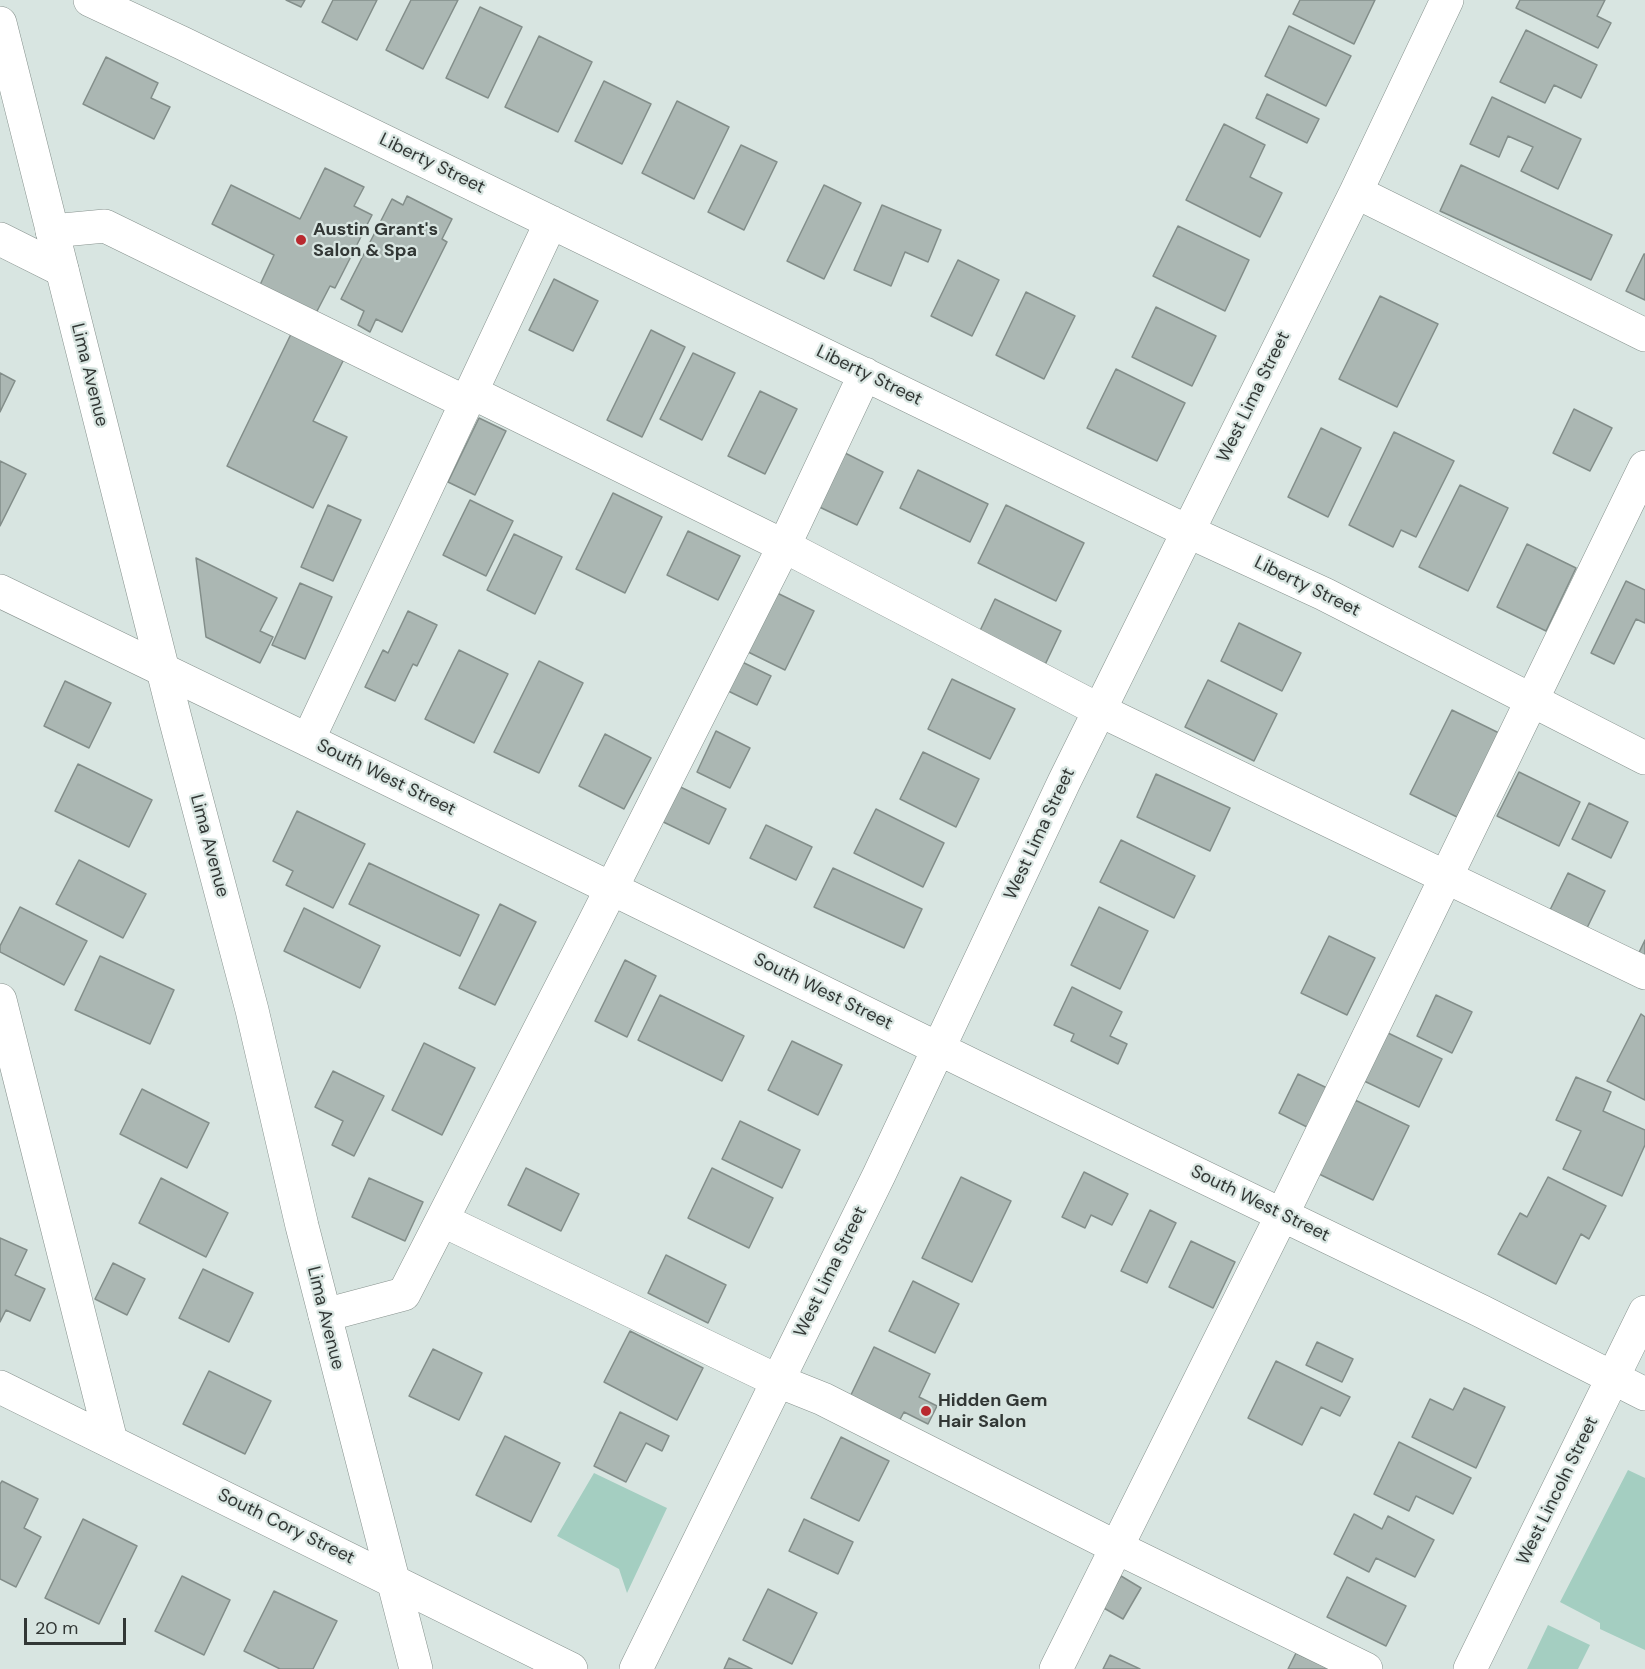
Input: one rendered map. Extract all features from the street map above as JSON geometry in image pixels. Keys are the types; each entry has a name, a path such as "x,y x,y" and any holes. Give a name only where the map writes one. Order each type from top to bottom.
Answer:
{"street":[{"name":"Liberty Street","path":"90,0 1187,531 1324,594 1645,758"},
{"name":"West Lima Street","path":"636,1669 879,1175 1100,710 1356,192 1447,0"},
{"name":"Lima Avenue","path":"0,23 163,669 252,1010 302,1226 416,1669"},
{"path":"1356,192 1645,335"},
{"path":"308,740 551,222"},
{"path":"52,231 105,226 784,546 1100,710 1645,973"},
{"path":"0,239 62,270"},
{"path":"325,1315 404,1294 784,546 865,374"},
{"path":"1056,1669 1282,1215 1645,467"},
{"name":"South West Street","path":"0,591 1481,1311 1645,1394"},
{"path":"0,1000 111,1441"},
{"path":"442,1220 778,1381 824,1399 1116,1547 1366,1669"},
{"name":"West Lincoln Street","path":"1470,1669 1645,1312"},
{"name":"South Cory Street","path":"0,1387 572,1669"}],"green space":[{"path":"1628,1470 1645,1478 1645,1650 1600,1629 1600,1623 1560,1602"},
{"path":"594,1473 667,1508 627,1593 619,1569 557,1536"},
{"path":"1548,1625 1590,1645 1578,1669 1527,1669"}],"building":[{"path":"286,0 305,0 301,7"},
{"path":"333,0 377,0 357,40 322,22"},
{"path":"411,0 458,0 423,69 386,50"},
{"path":"1300,0 1375,0 1354,44 1293,14"},
{"path":"1520,0 1605,0 1597,16 1611,23 1598,48 1516,8"},
{"path":"480,7 522,27 488,98 446,78"},
{"path":"1289,26 1351,56 1326,106 1265,76"},
{"path":"1526,30 1597,65 1581,98 1554,85 1545,103 1500,82"},
{"path":"539,36 592,62 558,132 505,107"},
{"path":"106,57 158,83 151,98 170,107 154,139 83,104"},
{"path":"604,81 651,104 622,164 575,141"},
{"path":"1267,94 1319,119 1307,143 1256,118"},
{"path":"1492,97 1581,139 1558,189 1521,171 1533,147 1508,136 1499,157 1470,144"},
{"path":"677,101 729,127 694,199 642,173"},
{"path":"1224,124 1265,145 1250,177 1282,193 1260,237 1186,200"},
{"path":"741,145 777,162 744,230 708,212"},
{"path":"1461,165 1612,235 1591,280 1440,211"},
{"name":"Austin Grant's Salon & Spa","path":"325,168 364,187 354,206 372,215 335,288 330,286 315,315 259,287 274,255 212,224 231,185 300,219"},
{"path":"824,185 861,203 824,279 787,261"},
{"path":"407,196 452,219 442,239 447,242 402,332 376,319 370,332 358,325 364,311 341,299 392,199 403,205"},
{"path":"882,205 941,230 928,262 905,252 891,286 854,270"},
{"path":"1178,226 1249,260 1225,311 1153,276"},
{"path":"1645,254 1645,300 1626,291"},
{"path":"958,260 999,280 972,336 931,316"},
{"path":"554,279 598,301 573,351 529,330"},
{"path":"1026,292 1075,316 1044,379 996,355"},
{"path":"1380,296 1438,324 1397,407 1339,379"},
{"path":"1156,307 1216,336 1192,386 1132,357"},
{"path":"651,330 685,347 642,437 607,420"},
{"path":"292,332 345,357 313,421 347,437 313,508 227,466"},
{"path":"693,353 735,373 702,440 660,419"},
{"path":"1116,369 1185,403 1157,461 1087,428"},
{"path":"0,373 15,381 0,412"},
{"path":"760,391 797,409 765,474 728,456"},
{"path":"1574,409 1612,428 1590,471 1553,453"},
{"path":"479,418 506,431 475,495 448,482"},
{"path":"1321,428 1361,448 1328,517 1288,497"},
{"path":"1394,432 1454,461 1416,537 1401,530 1393,547 1349,525"},
{"path":"835,448 883,472 857,525 809,502"},
{"path":"0,461 26,474 0,526"},
{"path":"918,470 988,504 970,542 900,508"},
{"path":"1460,485 1508,508 1468,591 1419,567"},
{"path":"613,493 662,517 625,593 576,569"},
{"path":"470,500 513,521 486,576 443,555"},
{"path":"328,505 361,520 333,581 301,567"},
{"path":"1006,505 1084,543 1056,601 978,563"},
{"path":"688,531 740,556 718,600 667,575"},
{"path":"514,534 562,557 535,614 487,590"},
{"path":"1527,544 1576,568 1546,631 1497,607"},
{"path":"196,558 277,598 260,631 273,637 260,663 206,637"},
{"path":"1626,581 1645,590 1645,623 1636,619 1614,664 1591,653"},
{"path":"300,583 332,597 305,659 272,645"},
{"path":"771,590 814,611 785,670 742,649"},
{"path":"995,599 1061,631 1043,669 977,637"},
{"path":"408,611 437,625 417,666 413,664 395,701 365,687 383,650 388,653"},
{"path":"1239,623 1301,653 1282,691 1221,661"},
{"path":"459,650 508,674 474,743 425,719"},
{"path":"738,660 771,676 757,705 724,689"},
{"path":"539,661 583,683 539,773 494,752"},
{"path":"952,679 1015,709 990,759 928,729"},
{"path":"1208,680 1277,714 1254,761 1185,727"},
{"path":"65,681 111,703 89,748 44,726"},
{"path":"1452,710 1499,733 1457,817 1410,794"},
{"path":"716,731 750,748 730,788 697,772"},
{"path":"605,734 651,758 624,809 579,786"},
{"path":"923,752 979,779 956,827 900,799"},
{"path":"78,764 152,800 129,847 55,811"},
{"path":"1519,772 1580,802 1559,846 1497,816"},
{"path":"1156,774 1230,808 1210,851 1137,817"},
{"path":"670,782 726,809 709,844 653,817"},
{"path":"1589,803 1628,822 1611,858 1572,839"},
{"path":"876,809 944,843 923,887 854,853"},
{"path":"297,811 365,844 333,908 286,885 293,871 273,861"},
{"path":"766,825 812,847 796,880 750,858"},
{"path":"1121,840 1195,876 1174,918 1100,882"},
{"path":"79,860 146,894 123,938 56,904"},
{"path":"369,863 479,915 460,956 349,904"},
{"path":"833,868 922,909 904,948 814,907"},
{"path":"1568,873 1605,891 1586,930 1549,912"},
{"path":"500,904 536,922 495,1005 459,988"},
{"path":"20,907 87,941 64,985 0,952 0,946"},
{"path":"1099,907 1148,931 1120,989 1071,965"},
{"path":"304,908 380,946 360,988 284,951"},
{"path":"1329,936 1375,958 1347,1015 1301,993"},
{"path":"1645,940 1645,968 1634,963"},
{"path":"100,956 174,990 150,1044 75,1010"},
{"path":"625,960 656,976 627,1037 595,1021"},
{"path":"1072,987 1122,1012 1110,1036 1127,1044 1118,1064 1071,1041 1074,1034 1054,1025"},
{"path":"660,995 744,1036 722,1081 638,1040"},
{"path":"1436,995 1472,1012 1452,1053 1417,1036"},
{"path":"1641,1014 1645,1017 1645,1100 1607,1081"},
{"path":"1386,1032 1442,1059 1419,1107 1362,1080"},
{"path":"792,1041 842,1065 818,1115 768,1090"},
{"path":"424,1043 475,1068 442,1135 392,1110"},
{"path":"333,1071 384,1096 354,1156 332,1145 343,1121 315,1107"},
{"path":"1298,1074 1327,1088 1307,1127 1279,1113"},
{"path":"1576,1077 1611,1092 1603,1111 1645,1130 1645,1145 1622,1196 1563,1169 1581,1131 1556,1120"},
{"path":"142,1089 209,1123 187,1168 120,1134"},
{"path":"1355,1100 1409,1126 1373,1200 1319,1174"},
{"path":"740,1121 800,1150 782,1188 722,1159"},
{"path":"526,1168 579,1194 561,1231 508,1205"},
{"path":"712,1168 773,1198 749,1248 688,1218"},
{"path":"1084,1172 1128,1194 1112,1225 1091,1215 1085,1228 1062,1217"},
{"path":"961,1177 1011,1201 972,1282 922,1258"},
{"path":"1548,1177 1606,1206 1589,1239 1581,1234 1556,1284 1498,1254 1520,1213 1527,1217"},
{"path":"161,1178 228,1213 206,1257 139,1223"},
{"path":"369,1178 423,1202 405,1241 352,1217"},
{"path":"1150,1210 1176,1223 1147,1283 1121,1271"},
{"path":"0,1238 27,1250 15,1275 45,1289 30,1321 6,1310 0,1322"},
{"path":"1191,1241 1235,1262 1213,1308 1169,1287"},
{"path":"666,1255 726,1285 708,1323 648,1293"},
{"path":"113,1263 145,1279 127,1315 95,1299"},
{"path":"203,1269 253,1293 229,1342 179,1318"},
{"path":"913,1281 959,1304 935,1353 889,1331"},
{"path":"630,1331 703,1368 677,1420 604,1382"},
{"path":"1317,1342 1353,1359 1342,1382 1306,1365"},
{"path":"874,1347 930,1374 919,1397 937,1406 928,1424 904,1412 897,1425 848,1401"},
{"path":"433,1349 482,1373 459,1420 409,1396"},
{"path":"1276,1361 1350,1397 1340,1416 1321,1407 1302,1445 1248,1418"},
{"path":"209,1371 271,1401 245,1454 183,1424"},
{"path":"1464,1388 1505,1407 1476,1468 1412,1437 1430,1399 1453,1410"},
{"path":"620,1412 669,1436 662,1451 646,1443 626,1482 594,1466"},
{"path":"505,1436 560,1463 531,1522 476,1495"},
{"path":"841,1437 889,1461 859,1521 811,1498"},
{"path":"1399,1442 1471,1478 1453,1514 1416,1496 1409,1511 1374,1494"},
{"path":"2,1481 38,1499 24,1528 41,1537 16,1587 0,1579 0,1484"},
{"path":"1354,1514 1382,1529 1388,1516 1434,1540 1415,1577 1376,1558 1369,1572 1334,1554"},
{"path":"83,1519 137,1546 99,1624 45,1598"},
{"path":"804,1519 853,1542 838,1574 789,1551"},
{"path":"182,1576 230,1600 204,1655 155,1631"},
{"path":"1121,1576 1141,1588 1123,1619 1102,1607"},
{"path":"1347,1577 1406,1606 1386,1646 1327,1617"},
{"path":"768,1589 817,1613 792,1664 743,1640"},
{"path":"274,1591 337,1621 313,1669 280,1669 244,1651"},
{"path":"1296,1653 1330,1669 1288,1669"},
{"path":"1110,1655 1140,1669 1103,1669"},
{"path":"729,1658 752,1669 724,1669"}],"place":[{"name":"Austin Grant's Salon & Spa","path":"301,240"},
{"name":"Hidden Gem Hair Salon","path":"926,1411"}]}
